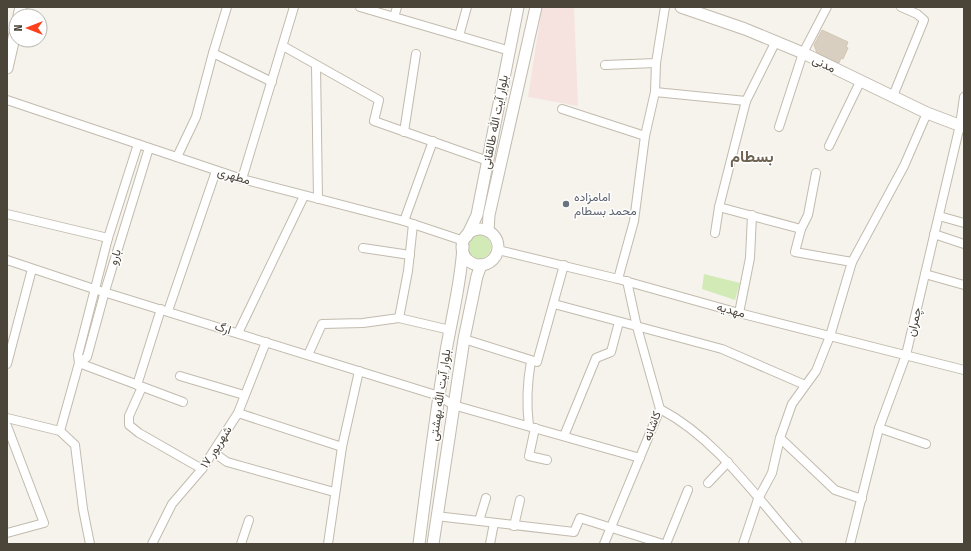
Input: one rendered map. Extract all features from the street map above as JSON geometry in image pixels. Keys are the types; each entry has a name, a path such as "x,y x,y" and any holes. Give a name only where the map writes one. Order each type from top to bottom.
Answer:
{"street":[{"path":"177,157 196,118 227,7"},
{"path":"242,179 284,46 294,7"},
{"path":"362,7 510,51"},
{"path":"394,17 397,7"},
{"path":"459,36 467,7"},
{"name":"بلوار آیت الله طالقانی","path":"464,241 477,215 518,7"},
{"name":"بلوار آیت الله طالقانی","path":"488,231 489,215 536,7"},
{"path":"618,279 634,221 645,136 655,92 656,63 665,7"},
{"name":"مدنی","path":"681,7 803,53 860,82 927,113 962,126"},
{"path":"778,127 803,53 827,7"},
{"path":"893,96 924,20 917,14 901,7"},
{"path":"715,233 719,207 746,101 775,43"},
{"path":"284,46 379,100 374,122 488,161"},
{"path":"7,68 12,48"},
{"path":"213,53 272,82"},
{"path":"404,132 416,54"},
{"path":"605,65 656,63"},
{"path":"316,65 318,199"},
{"path":"829,146 860,82"},
{"path":"655,92 746,101"},
{"name":"چمران","path":"850,544 879,428 906,355 934,234 962,126 964,97"},
{"name":"مطهری","path":"7,100 216,171 304,196 404,221 464,241"},
{"path":"562,109 645,136"},
{"path":"743,544 758,499 772,473 780,438 792,404 816,371 830,336 852,262 904,166 927,113"},
{"path":"404,221 433,141"},
{"name":"بارو","path":"60,431 79,363 78,355 94,289 108,238 138,144"},
{"name":"بارو","path":"79,363 87,357 104,291 149,148"},
{"path":"202,469 139,433 129,425 129,416 165,310 216,171"},
{"path":"816,173 808,215 801,229 795,252 852,262"},
{"path":"238,333 304,196"},
{"path":"719,207 801,229"},
{"path":"7,214 108,238"},
{"path":"740,312 750,258 752,215"},
{"path":"939,216 964,223"},
{"path":"399,318 410,255 413,224"},
{"path":"476,229 488,231 496,239 498,250 492,260 481,264 470,261 466,257 464,241 476,229"},
{"path":"934,234 964,244"},
{"name":"بلوار آیت الله بهشتی","path":"419,544 439,396 461,275 464,241"},
{"path":"363,248 410,255"},
{"name":"مهدیه","path":"498,250 627,281 830,336 964,370"},
{"name":"ارگ","path":"7,260 94,289 439,396 453,405 640,458"},
{"name":"بلوار آیت الله بهشتی","path":"433,544 436,516 464,340 477,276 481,264"},
{"path":"464,340 537,362 564,266"},
{"path":"7,364 32,269"},
{"path":"925,274 964,285"},
{"name":"کاشانه","path":"604,544 660,409 637,327 627,281"},
{"path":"554,304 722,349 805,385"},
{"path":"308,355 322,324 363,323 399,318 450,330"},
{"path":"564,436 596,358 611,352 619,322"},
{"name":"۱۷ شهریور","path":"152,544 172,504 202,469 238,413 266,342"},
{"path":"531,361 526,388 526,404 532,427 529,456 547,460"},
{"path":"79,363 183,402"},
{"path":"328,544 334,492 358,371"},
{"path":"180,376 244,395"},
{"path":"660,409 680,419 728,462 758,499 798,544"},
{"path":"238,413 342,447"},
{"path":"7,418 60,431 75,445 83,509 90,544"},
{"path":"7,426 44,523 7,533"},
{"path":"879,428 926,444"},
{"path":"780,438 835,490 862,499"},
{"path":"213,452 227,462 334,492"},
{"path":"708,483 728,462"},
{"path":"666,544 688,490"},
{"path":"479,521 486,498"},
{"path":"514,526 520,500"},
{"path":"436,516 574,532 580,518 663,544"},
{"path":"241,544 249,520"},
{"path":"490,544 494,523"}],"shaded area":[{"path":"542,7 574,8 578,106 528,97"}],"green space":[{"path":"479,235 487,239 491,247 487,255 479,259 471,255 467,247 471,239"},
{"path":"704,274 740,283 735,300 702,289"}],"building":[{"path":"822,30 848,42 846,47 848,48 843,59 841,58 839,63 817,53 814,45"}],"place":[{"name":"امامزاده محمد بسطام","path":"566,204"}],"district":[{"name":"بسطام","path":"752,156"}]}
